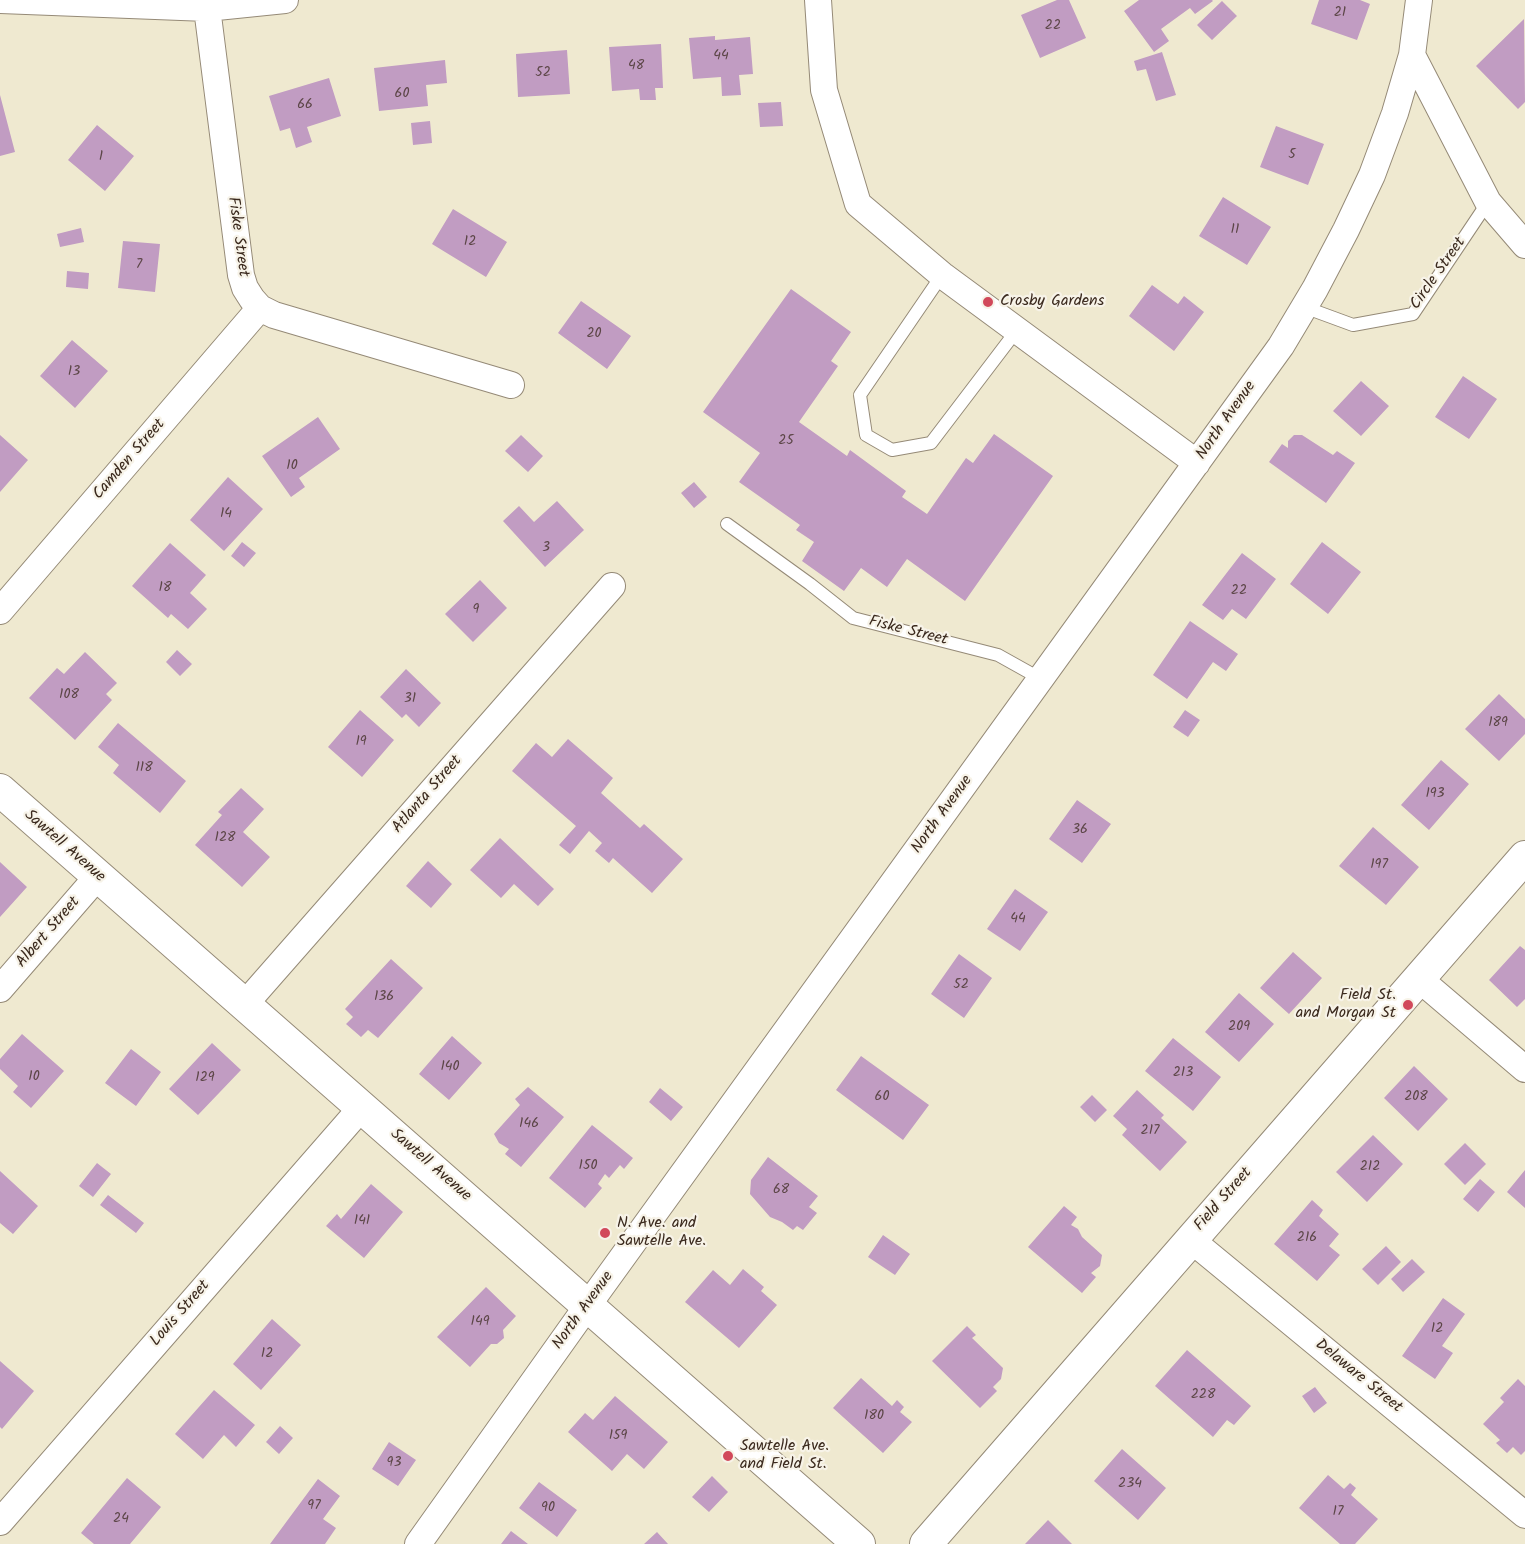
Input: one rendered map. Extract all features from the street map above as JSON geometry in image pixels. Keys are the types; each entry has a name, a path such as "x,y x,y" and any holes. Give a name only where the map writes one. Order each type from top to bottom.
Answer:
{"street":[{"path":"0,0 207,8 285,0"},
{"path":"818,0 824,90 858,204 942,274 1197,463"},
{"path":"1419,0 1412,55 1488,202 1525,245"},
{"name":"Fiske Street","path":"207,8 241,275 245,288 260,308"},
{"name":"North Avenue","path":"418,1544 1281,346 1346,230 1372,175 1395,113 1412,55"},
{"path":"260,308 287,319 511,385"},
{"name":"Camden Street","path":"0,611 260,308"},
{"name":"Atlanta Street","path":"245,1004 612,586"},
{"name":"Sawtell Avenue","path":"0,790 859,1544"},
{"name":"Field Street","path":"926,1544 1525,857"},
{"name":"Albert Street","path":"0,989 98,876"},
{"path":"1418,978 1525,1069"},
{"name":"Louis Street","path":"0,1522 362,1107"},
{"name":"Delaware Street","path":"1190,1239 1525,1515"}],"lane":[{"name":"Circle Street","path":"1304,307 1353,325 1413,314 1488,202"},
{"path":"942,274 860,395 866,435 892,450 931,443 1017,330"},
{"name":"Fiske Street","path":"727,524 853,618 998,655 1041,679"}],"building":[{"path":"1057,0 1069,0 1086,38 1040,58 1021,15"},
{"path":"1139,0 1213,1 1195,14 1190,8 1161,29 1169,41 1154,52 1124,11"},
{"path":"1319,0 1360,0 1370,4 1357,40 1311,24"},
{"path":"1222,1 1237,16 1212,40 1197,25"},
{"path":"1524,19 1525,102 1518,109 1476,66"},
{"path":"715,36 715,40 750,37 753,74 739,75 741,95 722,96 721,77 693,79 689,38"},
{"path":"661,44 663,88 655,88 656,100 640,100 639,89 612,91 609,47"},
{"path":"567,50 570,94 518,97 516,54"},
{"path":"1162,52 1176,95 1156,101 1146,69 1137,71 1134,61"},
{"path":"445,60 447,83 426,85 428,106 379,111 374,68"},
{"path":"329,78 341,116 307,127 312,142 296,148 290,128 280,131 269,96"},
{"path":"0,95 15,152 0,156"},
{"path":"781,102 783,126 760,127 758,103"},
{"path":"430,121 432,143 413,145 411,123"},
{"path":"97,125 134,156 105,191 68,160"},
{"path":"1276,126 1324,144 1308,185 1260,167"},
{"path":"1223,197 1271,227 1247,265 1199,236"},
{"path":"453,209 507,242 486,277 432,244"},
{"path":"81,228 84,242 60,247 57,234"},
{"path":"123,241 160,244 155,292 118,288"},
{"path":"67,271 89,273 88,289 66,287"},
{"path":"1152,285 1178,304 1184,296 1204,312 1174,351 1129,316"},
{"path":"791,289 851,332 831,361 838,366 799,422 847,456 850,450 906,491 902,497 927,514 966,458 973,463 994,434 1053,476 965,601 907,559 887,587 861,568 844,591 802,561 814,542 796,530 800,525 739,482 760,453 703,412"},
{"path":"581,301 631,336 607,369 558,333"},
{"path":"72,340 108,371 75,408 40,376"},
{"path":"1463,376 1497,399 1469,439 1435,417"},
{"path":"1361,381 1389,406 1361,436 1333,411"},
{"path":"318,417 340,449 299,478 305,487 291,497 262,456"},
{"path":"0,435 28,460 0,492"},
{"path":"521,435 543,456 528,472 505,451"},
{"path":"1294,435 1302,435 1333,455 1337,451 1355,463 1326,503 1269,462 1282,444 1288,448 1288,441"},
{"path":"228,477 263,509 224,551 190,520"},
{"path":"694,482 707,497 694,508 681,493"},
{"path":"557,501 584,530 545,567 503,521 519,506 534,522"},
{"path":"242,542 256,553 244,567 231,556"},
{"path":"1322,542 1361,572 1328,614 1290,584"},
{"path":"170,543 206,575 190,593 207,609 188,629 171,614 168,618 132,586"},
{"path":"1242,553 1276,579 1246,619 1232,609 1223,620 1202,605"},
{"path":"480,580 507,608 473,642 445,614"},
{"path":"1190,621 1238,654 1226,671 1213,662 1187,699 1153,675"},
{"path":"177,650 192,664 180,676 166,662"},
{"path":"85,652 117,683 106,694 112,700 75,740 29,698 57,668 64,674"},
{"path":"406,669 441,703 419,727 406,714 402,718 380,697"},
{"path":"1499,694 1525,719 1525,734 1499,761 1465,729"},
{"path":"360,710 394,740 362,777 328,747"},
{"path":"1185,710 1200,720 1188,737 1173,727"},
{"path":"118,723 186,781 160,813 113,773 119,765 98,747"},
{"path":"568,739 613,778 601,793 640,828 644,824 683,859 652,893 613,858 609,863 595,851 602,843 589,831 570,854 559,845 576,826 512,771 536,743 552,757"},
{"path":"1441,760 1469,784 1429,830 1401,805"},
{"path":"241,788 264,809 243,832 270,857 242,887 195,845 222,815 218,812"},
{"path":"1077,800 1111,824 1082,863 1049,839"},
{"path":"1373,827 1419,867 1386,905 1339,866"},
{"path":"500,838 554,889 538,906 514,884 501,898 470,870"},
{"path":"428,861 452,884 431,908 406,886"},
{"path":"0,862 27,887 0,917"},
{"path":"1015,889 1048,912 1020,951 987,929"},
{"path":"1520,946 1525,950 1525,999 1517,1007 1489,980"},
{"path":"1293,952 1322,978 1289,1014 1260,988"},
{"path":"959,954 992,978 964,1018 931,994"},
{"path":"391,959 423,988 378,1038 368,1030 361,1037 346,1024 353,1017 345,1009"},
{"path":"1239,993 1274,1024 1239,1062 1205,1032"},
{"path":"22,1034 64,1071 31,1108 13,1092 18,1086 0,1069 0,1059"},
{"path":"452,1036 482,1063 449,1100 419,1074"},
{"path":"1173,1038 1221,1077 1193,1111 1145,1071"},
{"path":"212,1043 241,1070 198,1115 169,1089"},
{"path":"131,1049 161,1072 136,1106 105,1083"},
{"path":"861,1056 929,1105 903,1140 836,1090"},
{"path":"1414,1066 1448,1099 1418,1131 1384,1098"},
{"path":"528,1087 564,1117 521,1167 505,1154 509,1149 499,1143 494,1134 520,1105 515,1099"},
{"path":"660,1088 683,1107 671,1121 649,1102"},
{"path":"1137,1090 1164,1115 1161,1118 1187,1142 1160,1171 1122,1135 1127,1129 1113,1116"},
{"path":"1092,1095 1107,1110 1095,1122 1080,1107"},
{"path":"592,1125 633,1158 624,1169 620,1165 609,1178 605,1174 598,1184 602,1188 585,1208 549,1178"},
{"path":"1373,1135 1403,1164 1367,1202 1336,1172"},
{"path":"1465,1143 1486,1164 1465,1185 1444,1164"},
{"path":"768,1157 818,1196 809,1207 817,1213 803,1230 797,1226 793,1230 770,1217 750,1194 751,1180"},
{"path":"97,1163 111,1174 93,1197 79,1186"},
{"path":"1525,1170 1525,1208 1507,1192"},
{"path":"0,1171 38,1206 13,1234 0,1223"},
{"path":"1480,1179 1495,1192 1478,1212 1463,1199"},
{"path":"371,1184 403,1212 364,1258 326,1226 337,1214 341,1219"},
{"path":"108,1195 144,1223 136,1233 100,1205"},
{"path":"1312,1200 1323,1210 1319,1216 1339,1234 1329,1246 1340,1255 1317,1281 1274,1244"},
{"path":"1064,1206 1077,1217 1071,1225 1078,1229 1082,1237 1102,1255 1100,1266 1091,1273 1096,1277 1082,1293 1028,1247"},
{"path":"883,1235 910,1254 895,1275 868,1257"},
{"path":"1386,1246 1401,1262 1378,1285 1362,1269"},
{"path":"1412,1259 1425,1272 1403,1292 1391,1279"},
{"path":"743,1269 764,1287 761,1291 777,1305 739,1348 685,1302 713,1270 730,1285"},
{"path":"486,1287 516,1316 503,1330 504,1338 497,1344 491,1344 470,1367 437,1337"},
{"path":"1443,1298 1465,1314 1442,1346 1453,1353 1435,1379 1402,1356"},
{"path":"272,1319 301,1345 261,1390 233,1364"},
{"path":"967,1326 976,1335 972,1338 1003,1368 1001,1379 993,1387 997,1391 980,1408 932,1361"},
{"path":"1187,1350 1251,1406 1234,1425 1227,1420 1213,1437 1155,1386"},
{"path":"0,1361 34,1391 2,1429 0,1427"},
{"path":"861,1378 892,1406 897,1400 904,1407 900,1412 912,1422 883,1453 833,1408"},
{"path":"1518,1379 1525,1386 1525,1451 1521,1455 1513,1447 1507,1453 1496,1443 1500,1440 1483,1424 1504,1402 1500,1398"},
{"path":"1315,1387 1327,1403 1314,1413 1302,1396"},
{"path":"214,1390 255,1425 236,1447 224,1435 203,1459 175,1434"},
{"path":"615,1396 668,1442 644,1469 627,1454 612,1471 568,1432 585,1413 593,1420"},
{"path":"280,1426 293,1438 279,1454 266,1442"},
{"path":"389,1442 416,1460 398,1486 372,1469"},
{"path":"1122,1449 1166,1488 1138,1520 1094,1481"},
{"path":"1328,1475 1344,1489 1350,1483 1356,1488 1351,1495 1378,1519 1355,1544 1340,1544 1299,1508"},
{"path":"712,1476 728,1492 709,1512 692,1497"},
{"path":"127,1478 161,1507 130,1544 94,1544 81,1533"},
{"path":"318,1479 340,1496 323,1519 336,1528 325,1544 270,1544"},
{"path":"539,1482 577,1510 557,1537 519,1508"},
{"path":"1048,1520 1072,1544 1025,1544"},
{"path":"511,1531 528,1544 501,1544"},
{"path":"657,1532 668,1544 644,1544"}],"place":[{"name":"Crosby Gardens","path":"988,302"},
{"name":"Field St. and Morgan St","path":"1408,1005"},
{"name":"N. Ave. and Sawtelle Ave.","path":"605,1233"},
{"name":"Sawtelle Ave. and Field St.","path":"728,1456"}]}
